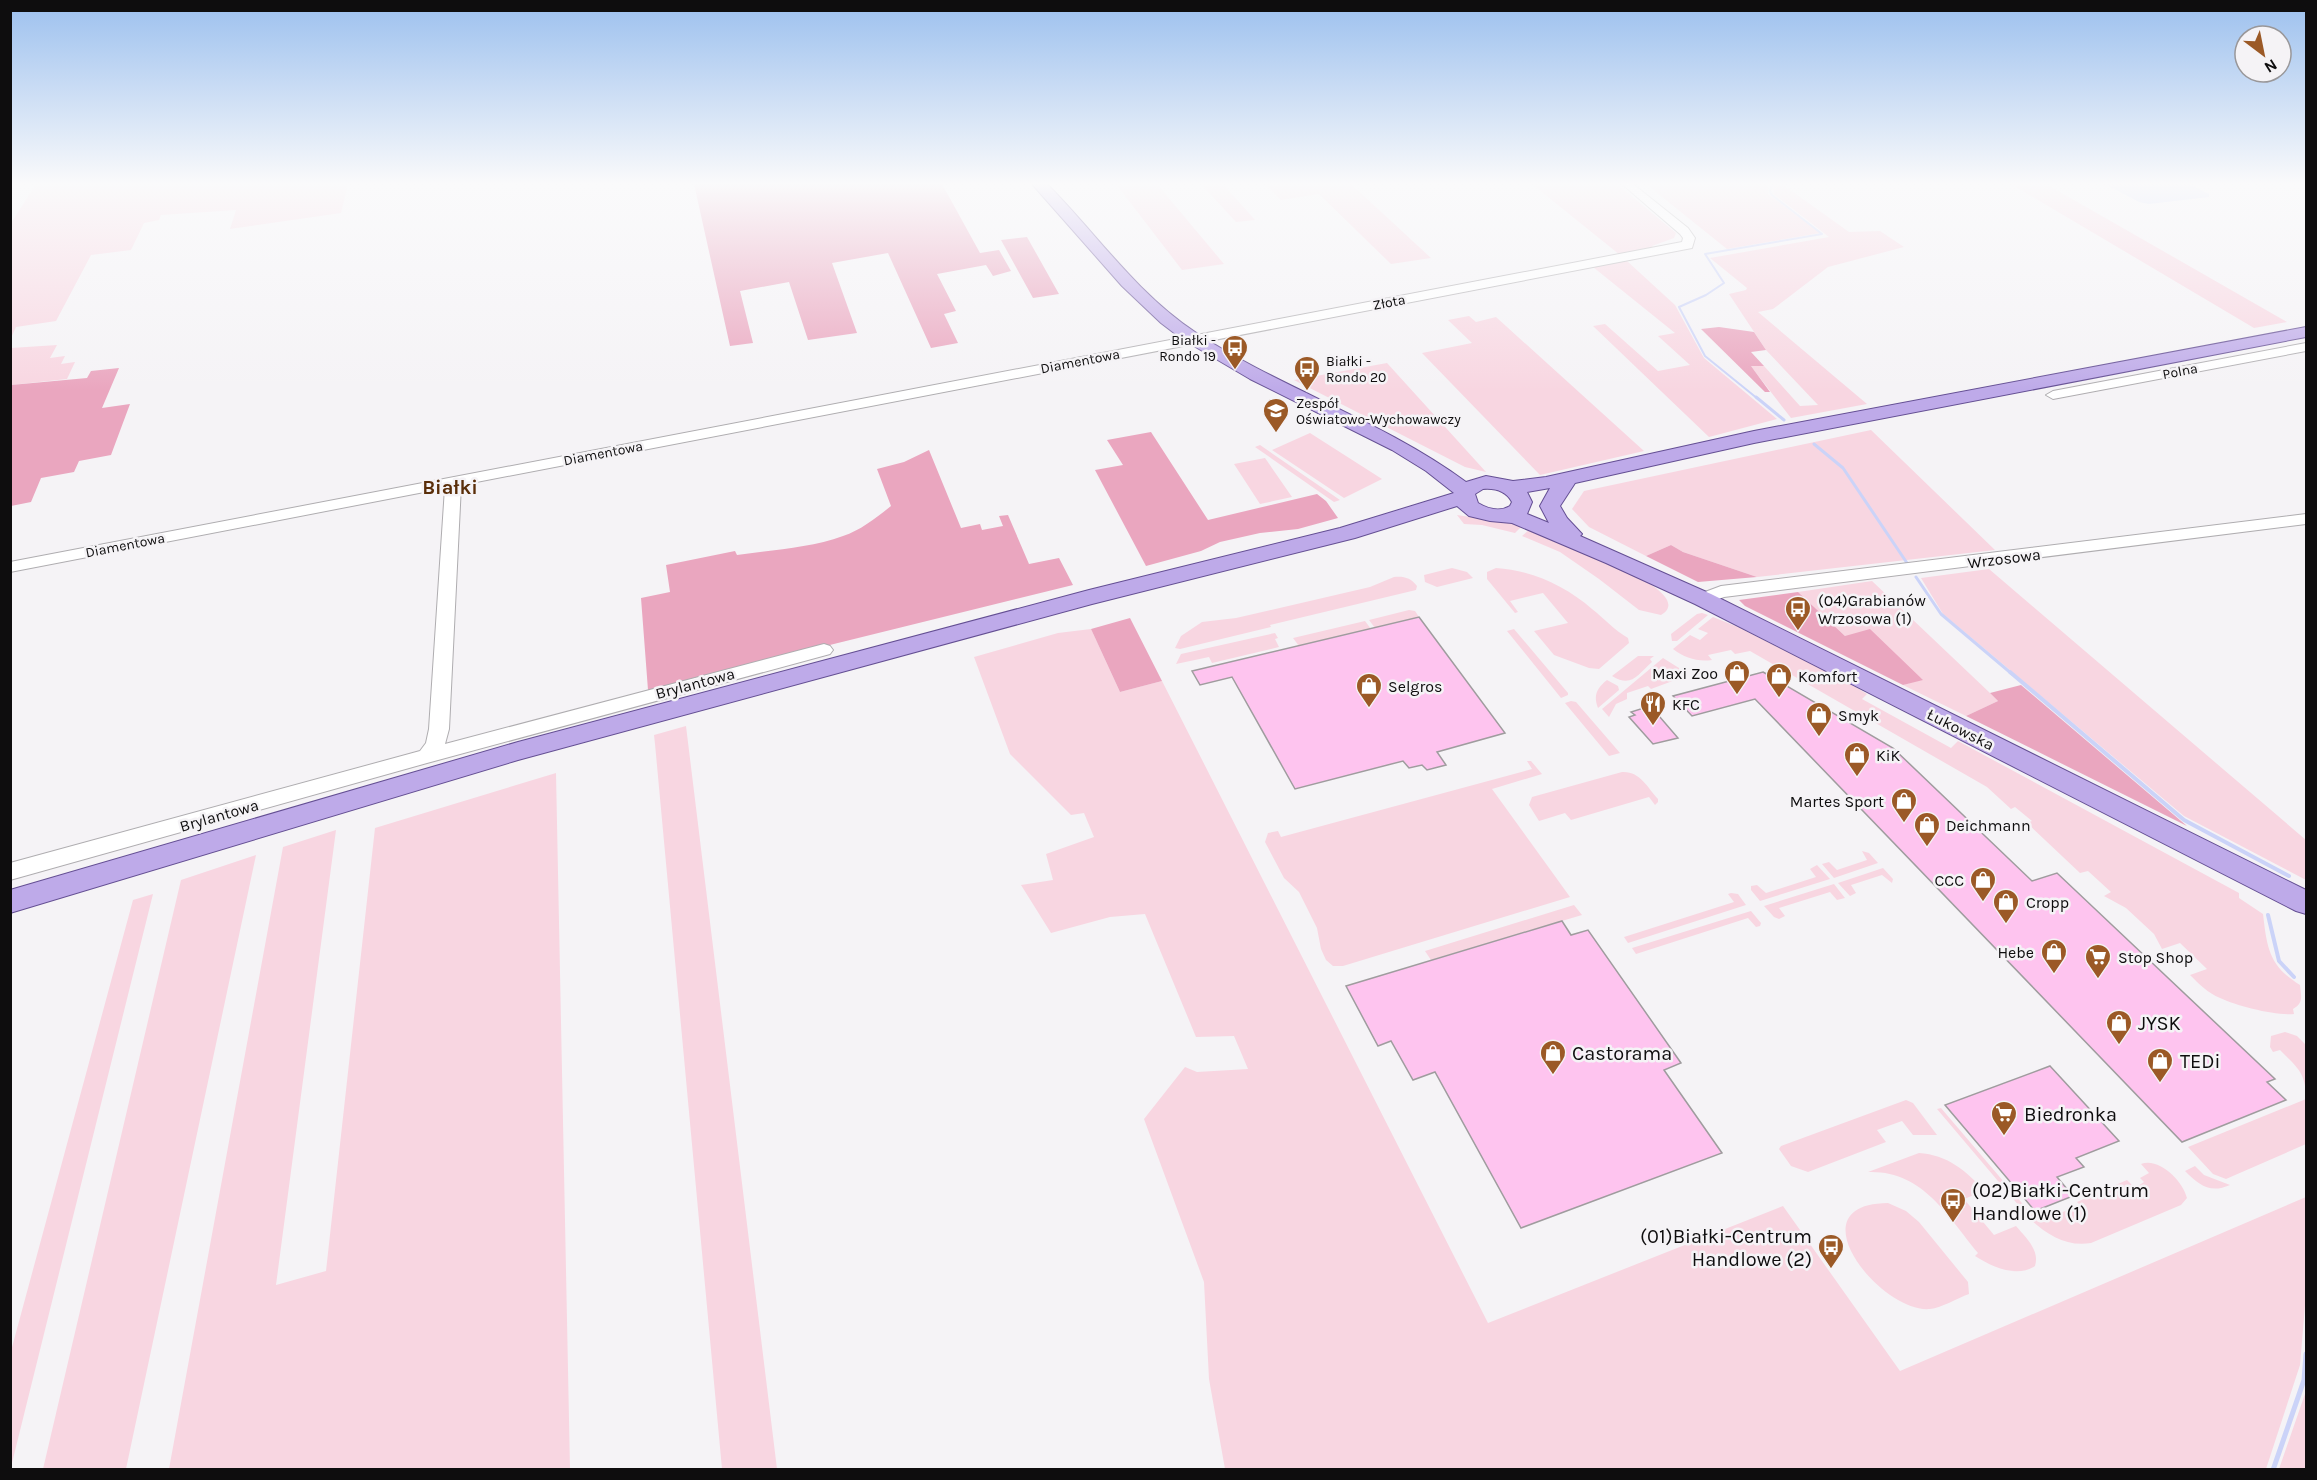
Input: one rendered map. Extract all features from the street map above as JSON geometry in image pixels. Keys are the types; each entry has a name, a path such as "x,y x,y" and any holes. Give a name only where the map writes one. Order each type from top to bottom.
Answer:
{"main road":[{"path":"1103,253 1146,300 1195,340 1407,452 1471,495 1488,516 1546,483 2060,378 2307,333"},
{"path":"1515,502 1566,484 1790,432"},
{"path":"1407,452 1471,495"},
{"path":"1424,510 1441,490 1441,483 1434,469"},
{"path":"1347,533 1471,495 1494,483 1515,502"},
{"path":"1566,484 1554,496 1550,506 1558,521 1571,534"},
{"path":"10,902 518,752 1089,597 1347,533 1450,512 1471,495"},
{"name":"Łukowska","path":"1515,502 1614,558 2307,903"},
{"name":"Łukowska","path":"1515,502 1614,558"}],"street":[{"name":"Złota","path":"1195,340 1646,253"},
{"name":"Diamentowa","path":"10,567 1195,340"},
{"name":"Polna","path":"2053,395 2307,347"},
{"path":"427,756 435,745 439,729 453,482"},
{"name":"Wrzosowa","path":"1702,600 1721,592 2307,519"},
{"name":"Brylantowa","path":"10,872 427,756 824,650"}],"shaded area":[{"path":"11,253 106,253 91,255 56,321 16,327 11,338"},
{"path":"709,253 888,253 832,263 857,333 808,340 789,282 740,291 753,343 730,346"},
{"path":"888,253 1001,253 1011,271 993,276 986,265 937,274 956,311 944,314 958,343 931,348"},
{"path":"1008,253 1036,253 1059,294 1033,298"},
{"path":"1169,253 1215,253 1224,264 1182,270"},
{"path":"1380,253 1426,253 1431,258 1391,264"},
{"path":"1738,253 1881,253 1828,267 1773,309 1758,312 1867,404 1791,418 1750,365 1764,366 1800,406 1818,405 1766,350 1729,294 1747,288 1710,258"},
{"path":"2128,253 2167,253 2287,322 2254,328"},
{"path":"1627,261 1675,305 1704,358 1777,419 1709,437 1593,326 1605,324 1658,371 1690,365 1658,336 1675,333 1593,267"},
{"path":"1469,316 1476,322 1496,317 1644,451 1540,475 1422,353 1472,343 1448,320"},
{"path":"1719,327 1754,332 1766,350 1751,352 1764,366 1751,366 1770,392 1765,392 1701,329"},
{"path":"57,345 50,358 65,356 61,364 75,362 67,379 11,385 11,348"},
{"path":"1387,363 1486,472 1465,467 1294,380"},
{"path":"119,368 102,408 130,404 111,455 79,461 74,472 41,478 31,502 11,506 11,385 87,378 91,371"},
{"path":"1871,430 1995,550 1757,577 1683,552 1671,545 1646,556 1589,527 1572,509 1584,491"},
{"path":"1151,432 1208,520 1317,494 1326,501 1338,518 1298,529 1260,533 1220,542 1201,551 1146,566 1095,470 1123,465 1107,440"},
{"path":"1310,433 1382,479 1344,498 1272,450"},
{"path":"1260,445 1340,500 1334,502 1255,447"},
{"path":"929,450 961,528 980,524 982,530 1003,526 999,516 1008,515 1029,564 1059,558 1073,585 648,690 641,598 670,592 666,565 735,551 737,555 804,546 850,533 891,506 877,469 904,462"},
{"path":"1265,458 1292,497 1260,504 1234,464"},
{"path":"1457,515 1523,525 1515,533 1482,525 1464,524"},
{"path":"1531,528 1639,577 1667,599 1667,610 1661,615 1639,610 1560,552 1522,536"},
{"path":"1671,545 1683,552 1757,577 1698,582 1646,556"},
{"path":"1452,568 1467,572 1473,578 1437,587 1425,582 1424,575"},
{"path":"1496,568 1522,572 1559,586 1582,601 1628,638 1629,643 1599,669 1589,668 1554,655 1534,631 1568,623 1543,593 1510,601 1518,612 1515,613 1487,579 1487,572"},
{"path":"1989,569 2306,840 2306,880 2184,816 1943,614 1921,578"},
{"path":"1394,577 1410,579 1417,586 1416,590 1180,649 1175,648 1181,636 1202,622 1236,618 1370,587"},
{"path":"1872,581 1998,701 1966,716 1903,685 1922,679 1845,636 1798,592"},
{"path":"1798,592 1845,636 1870,629 1923,680 1903,685 1745,606 1739,600"},
{"path":"1409,610 1415,611 1419,617 1375,628 1369,620"},
{"path":"1697,614 1708,615 1677,641 1672,641 1671,634"},
{"path":"1713,617 1738,627 1849,683 1867,694 1862,699 1951,748 1958,741 2239,893 2239,898 2263,914 2271,955 2282,971 2300,985 2301,999 2293,1009 2294,1014 2267,1012 2246,1007 2227,1001 2208,991 2190,975 2207,969 2180,943 2162,949 2154,934 2126,908 2104,896 2111,892 2088,871 2080,873 2027,823 2032,821 2015,807 2011,809 1987,787 1750,651 1735,654 1731,650 1708,655 1712,660 1696,660 1673,649 1690,635 1700,640 1708,633 1698,629"},
{"path":"1130,618 1162,681 1120,692 1091,629"},
{"path":"1365,621 1371,629 1299,646 1293,638"},
{"path":"1091,629 1120,692 1162,681 1488,1323 1783,1206 1900,1371 2306,1197 2306,1294 2300,1365 2266,1469 1225,1469 1209,1379 1204,1282 1144,1119 1185,1067 1197,1072 1248,1069 1234,1036 1196,1037 1145,914 1110,917 1051,933 1021,885 1053,880 1046,854 1094,837 1084,813 1071,815 1010,754 974,657 1058,633"},
{"path":"1514,629 1568,695 1561,698 1507,631"},
{"path":"1275,633 1279,647 1212,663 1209,657 1176,664 1181,654"},
{"path":"1638,656 1654,656 1650,659 1652,662 1634,678 1625,681 1612,676"},
{"path":"1663,658 1679,668 1678,679 1651,689 1648,686 1627,693 1627,699 1616,704 1609,717 1602,709"},
{"path":"1607,680 1618,686 1619,690 1598,708 1597,692"},
{"path":"2021,685 2187,826 1966,716 1998,701 1990,693"},
{"path":"1576,702 1620,753 1609,756 1565,703"},
{"path":"686,726 777,1469 722,1469 654,735"},
{"path":"1527,761 1531,761 1542,774 1492,789 1570,897 1343,966 1333,966 1326,960 1321,949 1317,928 1299,892 1284,878 1265,842 1268,833 1278,831 1281,837 1532,769"},
{"path":"1622,772 1638,777 1647,785 1658,802 1655,805 1649,797 1571,820 1565,813 1539,821 1529,805 1532,797"},
{"path":"556,773 570,1469 169,1469 283,847 336,830 276,1285 326,1271 375,828"},
{"path":"1862,851 1869,853 1878,863 1834,878 1822,864 1829,862 1837,870 1867,860"},
{"path":"256,855 126,1469 43,1469 181,880"},
{"path":"1817,865 1830,879 1760,901 1751,890 1751,886 1757,885 1766,893 1816,877 1810,869"},
{"path":"1883,868 1893,879 1892,883 1882,875 1851,885 1856,893 1850,896 1838,883"},
{"path":"1834,884 1845,898 1837,900 1830,892 1779,908 1785,916 1779,919 1764,906"},
{"path":"153,894 11,1467 11,1351 133,900"},
{"path":"1728,894 1738,894 1746,905 1628,943 1624,937 1734,902"},
{"path":"1574,905 1582,915 1431,960 1425,951"},
{"path":"1751,911 1761,923 1760,926 1756,927 1748,918 1636,954 1632,948"},
{"path":"2285,1032 2297,1036 2306,1045 2306,1090 2303,1077 2292,1062 2280,1050 2273,1052 2270,1047 2271,1036"},
{"path":"2306,1099 2306,1144 2226,1179 2213,1174 2188,1147"},
{"path":"1906,1100 1913,1103 1937,1135 1913,1135 1902,1121 1877,1130 1886,1142 1808,1172 1791,1166 1779,1149 1781,1146"},
{"path":"1941,1108 2038,1222 2080,1205 2077,1202 2127,1180 2135,1188 2144,1182 2140,1178 2149,1173 2141,1164 2155,1164 2169,1172 2181,1185 2187,1198 2181,1205 2091,1243 2082,1244 2058,1239 2031,1220 1937,1109"},
{"path":"1919,1153 1947,1160 1970,1176 1984,1191 1964,1199 1994,1235 2016,1226 2034,1249 2035,1266 2013,1271 1982,1260 1975,1256 1978,1253 1944,1210 1918,1187 1904,1178 1887,1173 1868,1172"},
{"path":"2195,1166 2204,1175 2230,1185 2216,1189 2205,1187 2185,1171"},
{"path":"1888,1203 1906,1211 1919,1222 1968,1282 1969,1294 1935,1308 1910,1306 1890,1295 1870,1278 1855,1258 1846,1238 1847,1221 1860,1208"},
{"path":"2306,1391 2306,1469 2279,1469"}],"building":[{"name":"Selgros","path":"1419,617 1505,733 1437,752 1446,765 1427,770 1422,765 1409,768 1403,761 1295,789 1232,677 1200,685 1192,671"},
{"name":"Stop Shop","path":"1763,672 1893,748 2032,881 2057,873 2275,1079 2267,1082 2286,1100 2182,1142 1755,699 1692,716 1673,696"},
{"name":"KFC","path":"1650,706 1678,738 1653,744 1629,717 1635,715 1631,712"},
{"name":"Castorama","path":"1562,921 1571,935 1588,930 1681,1063 1664,1070 1722,1153 1521,1228 1435,1072 1413,1080 1391,1041 1378,1046 1346,986"},
{"path":"2050,1066 2119,1141 2076,1158 2084,1167 2057,1177 2073,1196 2035,1211 1945,1105"}],"waterway":[{"path":"1710,253 1705,254 1724,283 1706,295 1679,307 1705,356 1758,399"},
{"path":"1756,397 1784,420"},
{"path":"1814,444 1843,468 1907,563"},
{"path":"1916,577 1941,614 2012,674"},
{"path":"2010,672 2184,820 2289,876"},
{"path":"2268,915 2279,961 2294,977"},
{"path":"2273,1470 2304,1380 2306,1354"}],"place":[{"name":"Białki - Rondo 19","path":"1235,371"},
{"name":"Białki - Rondo 20","path":"1307,392"},
{"name":"Zespół Oświatowo-Wychowawczy","path":"1276,434"},
{"name":"(04)Grabianów Wrzosowa (1)","path":"1798,632"},
{"name":"Maxi Zoo","path":"1737,696"},
{"name":"Komfort","path":"1779,699"},
{"name":"Selgros","path":"1369,709"},
{"name":"KFC","path":"1653,727"},
{"name":"Smyk","path":"1819,738"},
{"name":"KiK","path":"1857,778"},
{"name":"Martes Sport","path":"1904,824"},
{"name":"Deichmann","path":"1927,848"},
{"name":"CCC","path":"1983,903"},
{"name":"Cropp","path":"2006,925"},
{"name":"Hebe","path":"2054,975"},
{"name":"Stop Shop","path":"2098,980"},
{"name":"JYSK","path":"2119,1046"},
{"name":"Castorama","path":"1553,1076"},
{"name":"TEDi","path":"2160,1084"},
{"name":"Biedronka","path":"2004,1137"},
{"name":"(02)Białki-Centrum Handlowe (1)","path":"1953,1224"},
{"name":"(01)Białki-Centrum Handlowe (2)","path":"1831,1270"}],"district":[{"name":"Białki","path":"450,487"}]}
